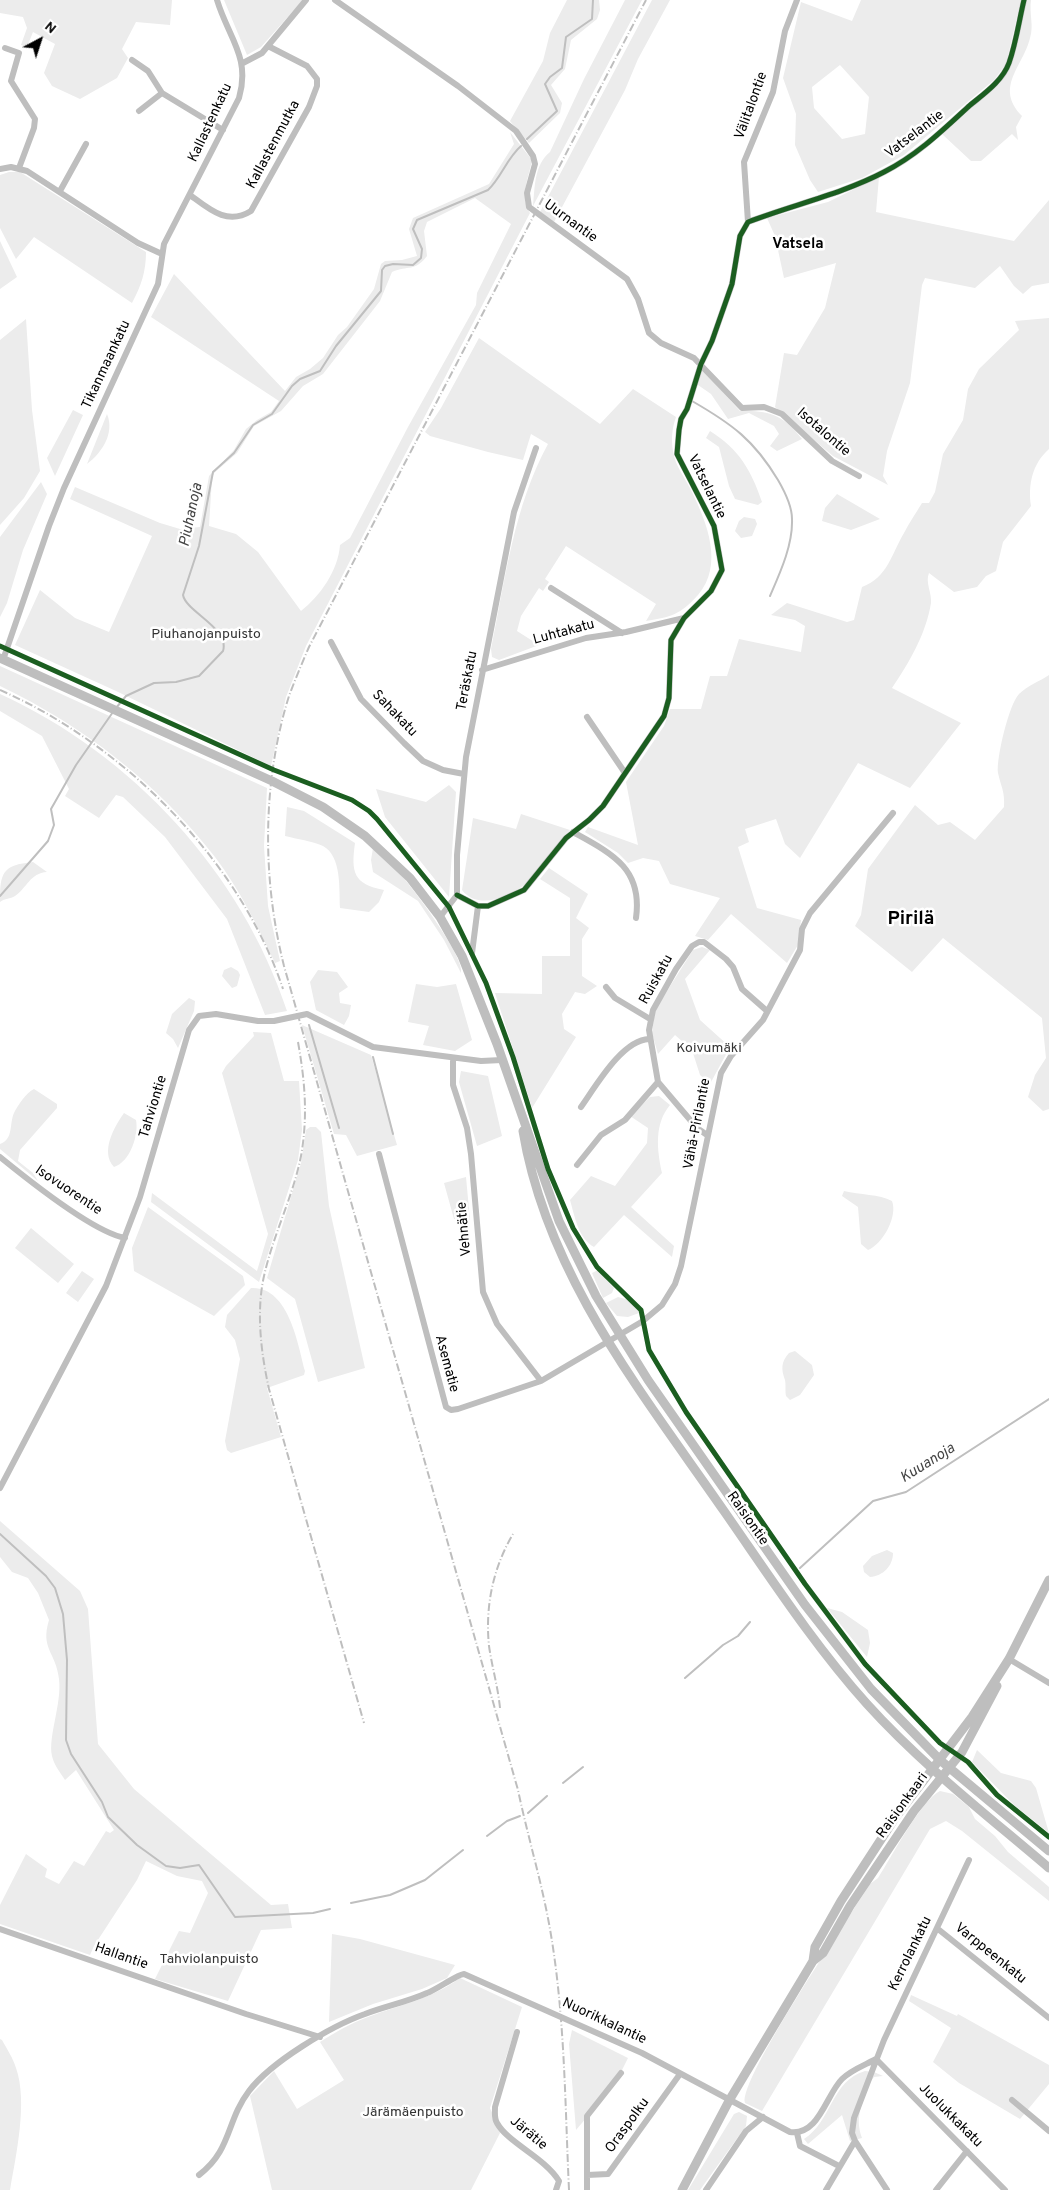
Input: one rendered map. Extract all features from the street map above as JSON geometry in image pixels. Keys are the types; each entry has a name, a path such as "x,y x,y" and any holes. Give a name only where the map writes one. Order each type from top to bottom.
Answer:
{"main road":[{"name":"Raisiontie","path":"2,659 272,782 338,816 394,860 440,917 462,956 502,1060 521,1119 567,1238 619,1334 648,1380 840,1652 871,1689 940,1760 1049,1851"},
{"name":"Raisiontie","path":"521,1119 533,1178 549,1228 569,1271 608,1341 831,1662 867,1705 932,1770 1049,1868"},
{"name":"Raisionkaari","path":"682,2190 730,2099 813,1961 823,1953 875,1869 914,1811 949,1768 975,1731 1049,1580"},
{"name":"Raisionkaari","path":"813,1961 815,1947 841,1901 895,1818 972,1717 1008,1661"}],"street":[{"name":"Kallastenkatu","path":"162,254 168,236 241,91 244,74 243,63 217,0"},
{"path":"243,63 262,54 306,0"},
{"name":"Uurnantie","path":"335,0 458,86 516,131 533,156 535,164 527,193 529,207 626,279 635,292 649,334 661,343 694,358 701,364"},
{"name":"Välitalontie","path":"748,222 744,162 773,92 785,31 797,0"},
{"name":"Vatselantie","path":"478,906 496,903 524,890 557,848 603,806 664,716 670,698 671,640 684,618 711,592 722,570 714,526 677,454 681,419 696,385 701,364 712,341 732,284 740,236 748,222 798,203 834,193 883,173 907,159 937,135 1000,78 1009,64 1024,0"},
{"name":"Kallastenmutka","path":"190,195 225,217 234,219 251,211 309,107 317,86 317,79 313,72 299,62 268,46"},
{"path":"5,48 19,53 11,81 35,119 34,128 19,168"},
{"path":"132,60 148,71 162,93 223,130"},
{"path":"139,111 162,93"},
{"path":"60,191 86,144"},
{"path":"0,169 19,168 34,175 138,243 162,254"},
{"name":"Tikanmaankatu","path":"2,659 64,488 158,284 161,274 162,254"},
{"name":"Isotalontie","path":"701,364 742,408 764,407 782,414 832,461 859,476"},
{"name":"Teräskatu","path":"457,895 464,774 482,670 514,512 536,448"},
{"path":"551,588 622,633"},
{"name":"Luhtakatu","path":"482,670 586,638 622,633 684,618"},
{"name":"Sahakatu","path":"331,642 361,700 404,743 423,761 443,770 464,774"},
{"path":"587,717 625,773"},
{"name":"Vähä-Pirilantie","path":"608,1341 654,1312 662,1305 675,1284 700,1182 707,1135 721,1073 731,1056 758,1026 767,1011 800,950 802,929 810,913 893,813"},
{"path":"573,832 613,854 631,873 638,907 636,918"},
{"path":"440,917 457,895 478,906 472,953"},
{"name":"Ruiskatu","path":"707,1135 697,1128 658,1082 650,1039 650,1019 676,969 692,946 699,942 704,942 733,967 742,988 767,1011"},
{"path":"606,987 615,998 650,1019"},
{"name":"Tahviontie","path":"0,1488 75,1343 94,1311 125,1238 151,1162 189,1030 199,1016 216,1014 258,1021 274,1021 307,1014 373,1047 481,1061 502,1060"},
{"path":"581,1107 624,1051 635,1042 650,1039"},
{"name":"Vehnätie","path":"453,1058 453,1084 467,1128 471,1154 483,1292 497,1324 541,1382"},
{"path":"578,1165 601,1135 625,1120 658,1082"},
{"name":"Asematie","path":"379,1154 446,1407 451,1410 458,1409 541,1382 608,1341"},
{"name":"Isovuorentie","path":"0,1157 34,1184 96,1226 113,1236 125,1238"},
{"path":"1008,1661 1049,1683"},
{"name":"Kerrolankatu","path":"855,2141 852,2133 854,2118 872,2076 876,2059 969,1860"},
{"name":"Hallantie","path":"0,1928 246,2014 320,2037"},
{"name":"Varppeenkatu","path":"938,1929 1049,2018"},
{"name":"Nuorikkalantie","path":"320,2037 356,2017 440,1988 457,1976 464,1974 555,2013 730,2099"},
{"name":"Järätie","path":"517,2032 495,2107 495,2120 504,2131 550,2168 559,2181 556,2190"},
{"path":"200,2175 210,2167 222,2152 236,2113 250,2090 293,2053 320,2037"},
{"path":"730,2099 784,2129 797,2133 809,2128 814,2123 844,2077 876,2059"},
{"name":"Juolukkakatu","path":"876,2059 1005,2190"},
{"path":"587,2190 587,2116 621,2072"},
{"name":"Oraspolku","path":"586,2175 608,2174 680,2074"},
{"path":"1012,2100 1049,2130"},
{"path":"706,2190 746,2131 762,2117"},
{"path":"797,2133 800,2146 839,2166"},
{"path":"826,2190 855,2141 887,2190"},
{"path":"936,2190 967,2151"}],"green space":[{"path":"0,0 172,0 170,25 136,22 122,49 128,58 117,78 80,99 52,86 44,73 55,44 33,32 27,47 21,45 27,28 23,17 0,13"},
{"path":"224,0 303,0 261,47 247,55"},
{"path":"567,0 599,0 600,10 597,19 571,40 565,69 551,85 562,103 560,113 529,143 510,121 543,61 550,33"},
{"path":"625,0 642,0 533,206 536,177 541,163 550,152 584,79"},
{"path":"652,0 670,0 638,59 625,90 554,222 540,212"},
{"path":"861,0 1021,0 1006,64 994,80 904,155 862,178 818,192 810,180 795,145 796,114 783,78 801,2 852,21","holes":["840,65 869,97 865,134 842,139 814,108 812,87"]},
{"path":"1026,0 1031,0 1031,33 1010,86 1010,96 1014,106 1022,116 1016,127 1018,140 1012,134 981,161 971,161 942,134 1000,83 1011,66"},
{"name":"Piuhanojanpuisto","path":"510,132 532,160 525,194 525,200 530,213 306,646 286,697 271,766 116,691 15,645 40,590 75,618 109,632 152,536 70,499 75,487 160,523 180,529 200,527 209,476 234,450 246,429 271,412 279,401 151,317 174,274 285,391 296,377 310,369 323,358 338,335 347,327 374,289 381,264 385,261 402,260 417,256 409,229 413,218 489,184 514,144","holes":["475,198 511,224 477,293 476,305 408,427 350,538 340,545 339,555 332,573 315,598 301,611 258,552 236,534 209,526 212,478 214,473 237,453 254,426 281,411 303,386 323,374 380,301 392,272 415,266 423,261 427,256 424,231 427,222"]},
{"path":"9,172 20,172 146,252 142,279 132,303 34,237 16,259 0,228 0,175"},
{"path":"879,177 876,212 1014,241 1049,200 1049,283 1032,286 1023,294 1014,286 1000,266 975,288 925,278 922,285 910,383 887,451 883,476 888,485 833,456 775,407 784,353 797,355 825,308 836,263 784,278 775,236 767,218 828,202"},
{"path":"0,241 17,277 0,289"},
{"path":"1049,318 1049,449 1039,461 1032,475 1030,490 1031,506 1003,542 996,571 986,576 977,587 954,592 929,573 931,603 929,615 921,637 905,669 892,688 961,723 910,788 858,763 800,858 785,844 776,819 745,829 749,842 738,847 757,908 801,920 798,945 787,963 731,914 708,940 695,936 720,898 670,884 659,861 643,858 628,863 618,853 585,832 588,827 638,845 626,782 664,726 670,709 701,709 710,676 727,676 739,639 801,652 805,626 795,620 771,615 787,603 847,622 854,620 862,587 871,583 883,571 922,503 929,503 935,492 943,454 963,420 968,389 979,369 1019,330 1015,321"},
{"path":"26,319 32,410 40,471 24,498 0,525 0,340"},
{"path":"479,338 600,424 633,389 676,417 672,438 674,457 703,517 710,544 711,557 710,571 706,583 698,595 686,607 675,614 646,621 656,604 566,546 545,579 549,582 543,591 539,588 521,616 517,631 539,645 499,660 492,657 491,649 512,544 527,492 548,444 531,434 523,460 430,436 425,432 441,408"},
{"path":"701,368 740,411 768,413 782,419 802,439 777,451 770,446 779,434 774,426 749,413 728,419 711,394 698,385 694,388"},
{"path":"73,410 83,415 55,476 47,458"},
{"path":"107,414 109,428 106,442 98,454 87,464"},
{"path":"710,431 729,445 743,461 762,502 758,505 735,499 729,486 719,447 706,438"},
{"path":"41,482 47,494 23,550 7,603 0,617 0,537"},
{"path":"837,494 880,519 851,530 822,521 825,508"},
{"path":"744,517 755,519 757,524 752,536 741,538 735,531 739,521"},
{"path":"0,666 267,788 264,846 268,906 280,961 275,963 233,882 193,830 144,781 90,738 61,719 0,686"},
{"path":"1049,675 1049,1109 1043,1111 1028,1097 1035,1075 1046,1058 1042,1018 943,938 912,972 855,926 861,915 868,869 915,805 938,825 950,822 975,840 1004,807 998,766 1004,732 1011,709 1022,691"},
{"path":"0,694 48,719 94,749 137,784 176,823 211,866 242,912 267,960 287,1011 265,1015 227,919 165,837 123,797 116,795 99,818 65,796 69,789 42,736 0,711"},
{"path":"449,785 456,792 449,897 385,817 376,789 426,802"},
{"path":"287,807 304,811 355,843 353,862 356,875 366,884 384,890 379,902 369,912 340,908 338,874 334,857 323,846 285,836"},
{"path":"521,814 570,830 537,872 511,894 484,901 468,896 462,890 473,818 516,829"},
{"path":"373,848 401,875 427,908 455,954 461,973 444,940 418,901 373,872 371,860"},
{"path":"33,862 47,872 33,878 15,896 0,902 2,877 5,872 15,865"},
{"path":"549,868 588,894 576,918 589,928 582,939 582,976 597,986 585,994 575,992 562,1014 564,1029 576,1037 532,1108 495,993 542,994 542,956 570,956 570,898 540,879"},
{"name":"Koivumäki","path":"702,947 710,950 685,979 700,1020 730,1047 710,1084 700,1075 692,1050 675,1035 658,1054 652,1033 655,1010 693,950"},
{"path":"231,967 238,971 240,975 237,986 232,988 222,976 224,970"},
{"path":"318,970 337,972 348,987 339,993 340,1003 351,1005 349,1016 344,1025 316,1010 310,982"},
{"path":"416,984 437,987 456,984 472,1040 455,1051 423,1045 429,1026 408,1022"},
{"path":"189,998 195,1001 194,1011 178,1048 173,1039 166,1033 172,1014"},
{"path":"302,1025 371,1055 397,1145 357,1156 346,1135 334,1134"},
{"path":"253,1032 271,1033 284,1081 299,1081 302,1130 298,1160 259,1282 151,1202 152,1193 257,1271 268,1234 222,1073 226,1066 254,1036"},
{"path":"461,1071 488,1076 502,1136 477,1146 459,1082"},
{"path":"34,1089 57,1104 57,1108 20,1150 18,1161 33,1173 38,1181 0,1149 0,1144 9,1135 16,1110 25,1096"},
{"path":"659,1096 670,1105 661,1120 659,1129 658,1146 662,1173 631,1207 674,1246 672,1257 624,1215 594,1247 581,1233 570,1200 591,1176 615,1186 647,1143 648,1128 630,1116 650,1097"},
{"path":"124,1113 136,1120 135,1140 125,1160 114,1167 110,1161 108,1147 116,1125"},
{"path":"310,1127 316,1127 321,1132 329,1206 365,1368 318,1382 295,1299 267,1278 301,1163 306,1130"},
{"path":"466,1177 470,1220 454,1219 444,1183"},
{"path":"844,1191 881,1197 892,1201 893,1214 888,1229 879,1242 868,1250 861,1244 858,1207 842,1196"},
{"path":"148,1207 243,1276 245,1285 214,1316 134,1271 132,1248"},
{"path":"31,1228 74,1264 58,1283 15,1248"},
{"path":"598,1270 614,1288 612,1293 603,1298 592,1273"},
{"path":"82,1271 94,1279 78,1302 66,1293"},
{"path":"251,1288 264,1290 274,1296 283,1307 295,1333 305,1371 304,1375 267,1388 281,1437 231,1453 227,1450 225,1441 240,1359 235,1340 225,1327 227,1315"},
{"path":"618,1297 629,1300 640,1311 639,1313 628,1317 617,1316 606,1303"},
{"path":"795,1351 812,1365 814,1375 800,1395 790,1400 786,1396 782,1366 784,1359 789,1353"},
{"name":"Tahviolanpuisto","path":"0,1521 80,1591 88,1609 98,1744 134,1789 271,1905 288,1904 292,1928 261,1930 228,2001 155,1979 179,1931 190,1933 208,1893 202,1881 177,1876 146,1861 137,1880 90,1955 0,1924 0,1905 26,1854 47,1869 45,1877 59,1884 74,1861 84,1866 106,1831 110,1833 114,1830 76,1770 65,1780 53,1759 51,1748 59,1699 59,1679 55,1662 47,1644 49,1620 38,1593 28,1578 12,1572 0,1557"},
{"path":"887,1550 893,1553 889,1566 879,1575 870,1577 864,1572 863,1566 872,1556"},
{"path":"827,1608 842,1612 868,1630 870,1643 867,1657"},
{"path":"977,1750 1001,1773 1031,1781 1036,1788 1049,1833 1014,1805 972,1762"},
{"path":"940,1791 953,1794 969,1807 975,1819 995,1836 1008,1852 1049,1887 1049,1901 962,1831 946,1821 930,1829 762,2111 745,2103 748,2088 759,2063 820,1960 870,1884 878,1878 915,1817 932,1797"},
{"path":"332,1934 360,1939 455,1965 447,1978 422,1989 373,2004 329,2022"},
{"name":"Järämäenpuisto","path":"460,1978 522,2007 490,2108 500,2133 471,2190 272,2190 250,2096 274,2071 297,2109 344,2080 320,2042 356,2022 426,1997"},
{"path":"911,1995 957,2016 958,2014 1049,2065 1049,2084 1020,2119 959,2083 933,2062 951,2028 909,2001"},
{"path":"572,2030 628,2058 615,2084 576,2130 569,2044"},
{"path":"0,2039 15,2064 21,2096 20,2129 10,2190 0,2190"},
{"path":"865,2071 883,2076 874,2077 863,2102 859,2116 862,2138 850,2141 842,2115 808,2144 804,2139 821,2122 845,2083"},
{"path":"739,2112 747,2116 746,2126 700,2190 688,2190 734,2114"}],"waterway":[{"name":"Piuhanoja","path":"527,139 557,111 545,84 550,77 562,68 566,37 592,19 593,0"},
{"name":"Piuhanoja","path":"116,708 126,696 154,683 176,682 199,676 223,651 220,635 192,608 183,595 199,546 213,472 234,453 253,425 272,414 292,386 300,379 320,371 336,346 381,291 382,270 385,266 393,264 413,265 421,258 422,249 413,229 417,220 488,190 521,146"},
{"path":"692,401 719,417 751,443 769,466 788,499 792,514 792,529 785,559 770,596"},
{"name":"Piuhanoja","path":"0,896 48,841 54,825 51,809 76,765 113,712"},
{"path":"309,1025 339,1128"},
{"path":"373,1057 393,1134"},
{"name":"Kuuanoja","path":"800,1568 873,1501 906,1492 1049,1399"},
{"path":"0,1534 46,1576 55,1588 63,1614 67,1660 66,1740 71,1754 102,1802 108,1817 137,1845 166,1866 180,1868 199,1865 235,1917 313,1913 330,1909"},
{"path":"685,1678 723,1645 738,1636 750,1622"},
{"path":"563,1783 583,1767"},
{"path":"528,1813 547,1796"},
{"path":"487,1836 507,1821 520,1816"},
{"path":"351,1903 390,1895 425,1880 463,1850"}],"railway":[{"path":"569,2190 564,2062 559,1998 556,1967 544,1898 518,1790 284,966 272,899 268,831 270,796 280,729 289,696 309,647 646,0"},
{"path":"0,690 46,713 90,741 132,774 172,811 207,852 238,895 264,941 283,989"},
{"path":"298,1042 305,1099 303,1142 293,1186 272,1246 264,1276 260,1304 262,1347 269,1389 364,1723"},
{"path":"500,1708 489,1646 488,1616 492,1588 500,1560 513,1534"}],"cycle path":[{"path":"457,895 478,906 488,906 524,890 566,838 603,806 664,716 669,698 671,640 684,618 711,591 722,570 714,526 677,454 679,430 681,419 687,409 701,364 712,341 732,284 740,236 748,222 868,180 896,166 928,142 991,88 1002,76 1009,63 1016,40 1024,0"},
{"path":"0,646 274,770 352,800 369,811 377,819 449,907 486,983 513,1057 548,1169 573,1228 597,1267 641,1310 649,1350 686,1412 805,1584 865,1664 940,1743 968,1762 997,1795 1049,1837"}],"district":[{"name":"Vatsela","path":"798,245"},
{"name":"Pirilä","path":"911,920"}]}
